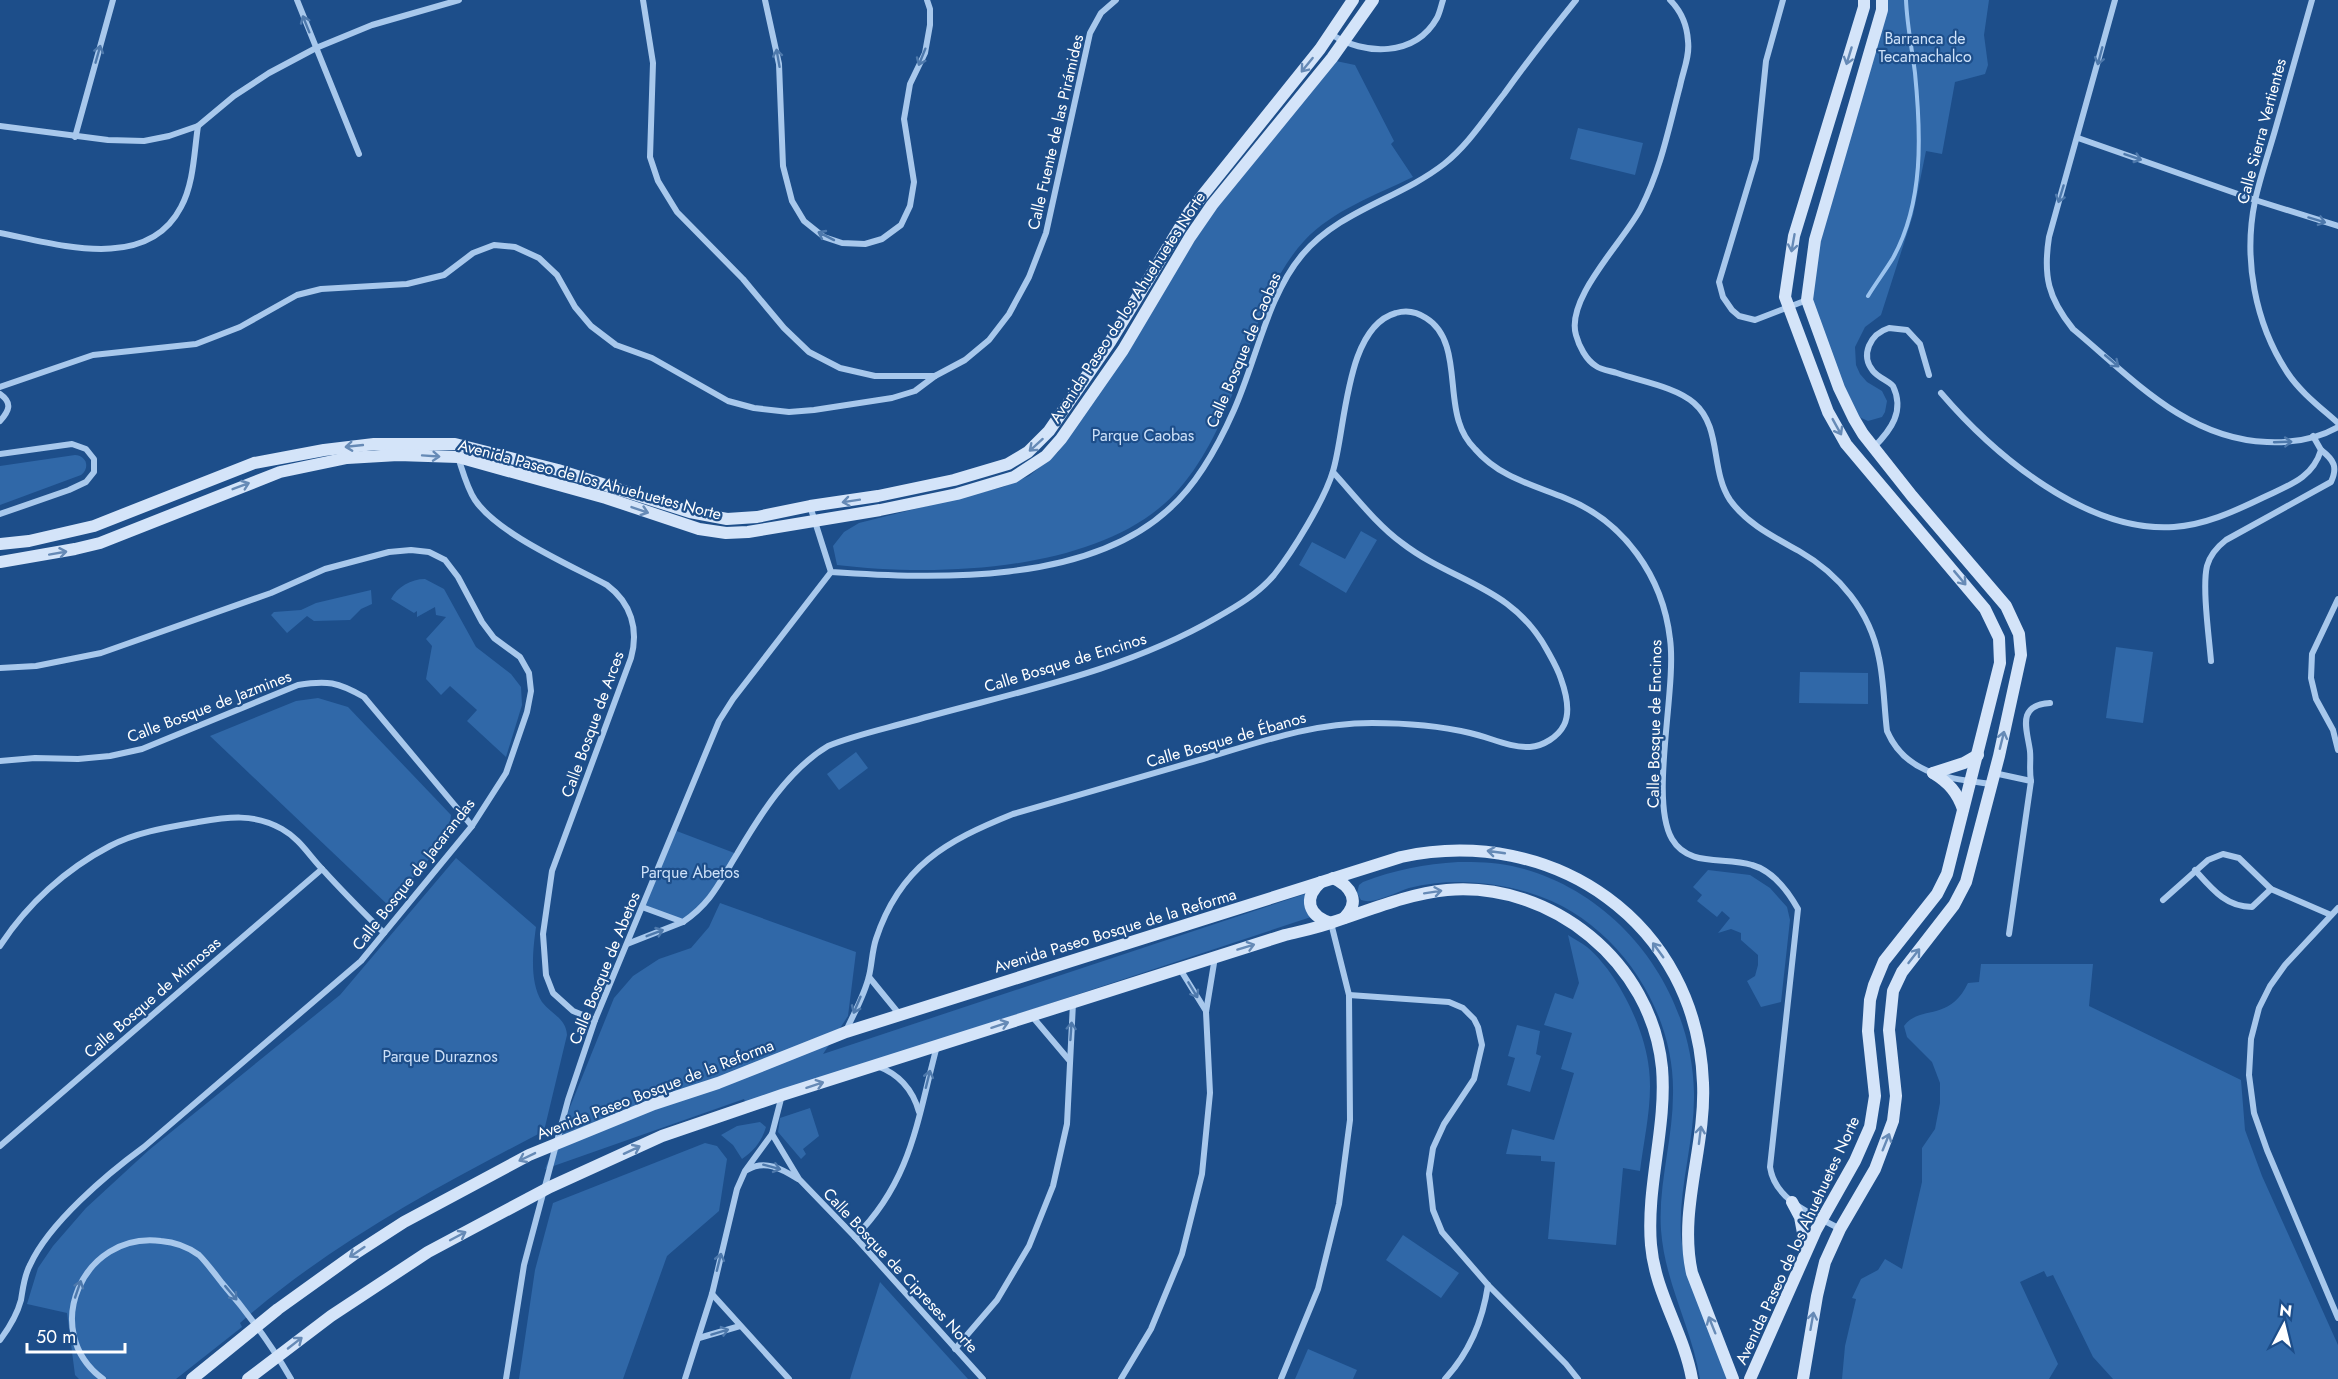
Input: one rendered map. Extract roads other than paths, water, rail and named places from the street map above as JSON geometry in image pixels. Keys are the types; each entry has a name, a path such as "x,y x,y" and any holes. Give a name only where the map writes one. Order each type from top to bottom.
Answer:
{"street":[{"path":"75,137 113,0"},
{"path":"297,0 359,154"},
{"path":"0,126 75,137 144,141 169,136 198,126 234,96 269,73 316,48 372,25 459,0"},
{"name":"Calle Fuente de las Pirámides","path":"643,0 654,63 650,157 658,181 677,212 743,279 784,328 809,352 840,368 875,376 935,376 965,360 989,340 1010,314 1029,277 1046,233 1090,33 1101,13 1116,0"},
{"path":"765,0 779,64 783,166 792,201 804,221 824,237 842,243 865,244 882,239 901,225 910,206 914,182 904,119 910,84 925,53 930,25 930,9 927,0"},
{"name":"Avenida Paseo de los Ahuehuetes Norte","path":"0,544 29,541 94,526 235,469 274,458 374,444 455,444 558,470 702,516 727,519 746,519 910,490 997,468 1019,458 1036,446 1050,431 1110,342 1200,196 1331,34 1353,0"},
{"name":"Avenida Paseo de los Ahuehuetes Norte","path":"0,562 100,543 241,486 302,466 372,456 458,457 606,498 686,526 712,531 748,532 880,510 957,494 1026,471 1046,456 1061,439 1123,350 1146,308 1212,205 1343,42 1373,0"},
{"path":"1331,34 1343,42 1372,51 1401,46 1419,37 1430,27 1437,17 1443,0"},
{"name":"Calle Bosque de Caobas","path":"831,572 950,576 1034,567 1098,551 1126,539 1156,520 1172,507 1186,490 1224,431 1277,298 1299,259 1323,234 1344,220 1422,179 1460,150 1576,0"},
{"path":"1670,0 1684,21 1688,51 1661,162 1640,210 1582,298 1575,315 1576,335 1582,350 1596,366 1678,393 1699,408 1709,424 1719,479 1737,509 1757,527 1816,561 1841,583 1861,610 1880,660 1887,731 1891,740 1912,764 1947,782 1958,794 1963,809"},
{"path":"1783,0 1766,62 1756,159 1719,282 1726,304 1739,316 1747,319 1755,320 1807,300"},
{"name":"Avenida Paseo de los Ahuehuetes Norte","path":"1750,1379 1822,1219 1856,1161 1873,1117 1875,1096 1868,1030 1870,1000 1874,985 1884,961 1942,885 1947,874 2000,663 2000,638 1985,609 1846,444 1828,412 1785,297 1794,236 1864,7 1864,0"},
{"name":"Avenida Paseo de los Ahuehuetes Norte","path":"1803,1379 1825,1263 1840,1229 1870,1178 1893,1121 1895,1089 1888,1030 1893,991 1902,972 1960,894 1970,870 2021,656 2019,634 2006,606 1912,496 1863,434 1846,404 1807,300 1815,240 1882,10 1882,0"},
{"path":"2115,0 2057,206 2046,258 2047,278 2052,297 2061,314 2073,329 2183,418 2226,436 2250,442 2297,442 2338,425"},
{"name":"Calle Sierra Vertientes","path":"2312,0 2255,200 2251,235 2252,263 2255,295 2261,319 2273,348 2303,392 2338,425"},
{"path":"0,233 68,246 113,249 148,241 168,224 181,207 191,179 198,126"},
{"path":"2078,138 2255,200 2338,226"},
{"path":"0,387 93,355 117,351 160,350 196,344 240,327 297,296 313,291 407,284 444,275 473,253 494,245 515,247 539,258 557,275 575,307 591,326 616,345 652,358 728,401 754,408 789,412 814,410 892,398 915,391 935,376"},
{"path":"1134,301 1146,308"},
{"name":"Calle Bosque de Encinos","path":"627,944 683,922 712,897 771,802 802,765 818,752 838,741 1106,666 1141,654 1198,629 1250,597 1274,575 1300,536 1333,472 1355,364 1367,336 1381,320 1398,312 1416,312 1434,323 1445,341 1457,419 1466,440 1484,460 1509,477 1565,498 1594,512 1624,537 1648,569 1663,603 1671,640 1664,784 1664,805 1670,835 1679,848 1694,857 1752,864 1761,869 1786,890 1798,909 1770,1167 1779,1191 1792,1202 1840,1229"},
{"path":"1874,447 1893,426 1897,404 1893,386 1876,374 1869,363 1867,350 1873,338 1888,328 1907,330 1920,344 1929,375"},
{"path":"1941,393 1980,435 2025,472 2104,517 2140,526 2174,527 2206,522 2234,512 2305,476 2317,465 2321,450"},
{"path":"0,394 9,406 0,421"},
{"path":"2211,661 2206,573 2210,558 2219,545 2226,540 2331,482 2336,475 2337,466 2333,459 2321,450 2313,436"},
{"path":"0,454 72,444 86,449 94,459 94,472 86,482 69,490 0,513"},
{"name":"Calle Bosque de Arces","path":"455,444 471,493 489,516 506,530 615,591 627,607 634,627 635,637 631,658 552,871 543,934 546,975 553,993 573,1011 595,1020"},
{"name":"Calle Bosque de Ébanos","path":"846,1032 869,977 876,940 892,903 914,872 941,848 1013,814 1263,740 1317,727 1375,723 1444,729 1467,732 1521,747 1540,744 1559,732 1564,726 1567,709 1564,687 1550,654 1530,624 1497,595 1429,561 1402,543 1333,472"},
{"path":"810,506 831,572"},
{"path":"1932,544 1945,533"},
{"name":"Calle Bosque de Jacarandas","path":"0,668 36,666 101,653 271,592 325,569 389,552 411,550 429,552 445,560 458,577 482,622 494,638 520,657 529,673 531,691 527,712 506,772 472,826 361,961 153,1139 109,1173 62,1220 34,1256 25,1276 18,1310 0,1340"},
{"name":"Calle Bosque de Abetos","path":"506,1379 524,1266 568,1100 595,1020 719,721 733,699 831,572"},
{"path":"2338,600 2312,654 2310,678 2316,699 2336,730 2338,750"},
{"name":"Calle Bosque de Jazmines","path":"0,761 35,758 78,759 110,756 142,749 298,685 322,681 344,685 364,697 472,826"},
{"path":"2009,934 2031,781 2030,750 2025,735 2026,720 2032,708 2039,704 2050,703"},
{"path":"1933,773 1964,764 1978,755"},
{"path":"1933,773 1971,781 1992,779 2031,781"},
{"path":"0,946 9,932 51,885 111,845 161,828 233,816 258,819 283,830 305,848 322,869 384,933"},
{"name":"Avenida Paseo Bosque de la Reforma","path":"192,1379 309,1286 404,1222 529,1155 654,1104 718,1083 846,1032 1327,880 1423,852 1467,849 1512,854 1554,867 1593,888 1629,916 1646,933 1678,983 1698,1038 1704,1085 1703,1110 1687,1231 1688,1257 1694,1281 1733,1379"},
{"path":"2163,900 2208,860 2223,854 2239,858 2271,889 2331,915"},
{"name":"Calle Bosque de Mimosas","path":"0,1146 322,869"},
{"path":"2195,870 2221,898 2239,907 2252,907 2271,889"},
{"path":"1327,880 1343,883 1351,891 1353,901 1351,912 1337,921 1320,919 1312,911 1310,900 1313,889 1327,880"},
{"path":"248,1379 331,1316 428,1252 550,1187 662,1136 874,1065 1285,934 1337,921 1412,896 1467,890 1503,894 1538,905 1571,922 1601,945 1627,975 1650,1019 1662,1066 1662,1105 1650,1228 1652,1247 1659,1285 1687,1359 1692,1379"},
{"path":"642,907 683,922"},
{"path":"2338,908 2285,965 2270,986 2259,1008 2251,1039 2249,1075 2254,1113 2267,1150 2338,1318"},
{"path":"1281,1379 1318,1289 1339,1204 1350,1120 1349,995 1337,921"},
{"path":"1121,1379 1151,1329 1182,1254 1202,1174 1210,1093 1206,1012 1215,956"},
{"path":"1180,968 1206,1012"},
{"path":"869,977 900,1016"},
{"path":"1349,995 1449,1002 1469,1013 1478,1027 1482,1045 1474,1078 1437,1136 1430,1161 1429,1186 1433,1210 1442,1232 1488,1285 1578,1379"},
{"path":"955,1349 997,1300 1029,1246 1049,1196 1067,1124 1073,1003"},
{"path":"1031,1015 1070,1060"},
{"path":"855,1238 879,1211 898,1180 912,1147 937,1046"},
{"path":"874,1065 900,1079 912,1094 920,1112"},
{"path":"685,1379 712,1294 737,1190 745,1171 772,1134 782,1095"},
{"name":"Calle Bosque de Cipreses Norte","path":"772,1134 799,1179 983,1379"},
{"name":"Calle Bosque de Cipreses Norte","path":"745,1171 758,1165 771,1165 799,1179"},
{"path":"1792,1202 1800,1217 1806,1252"},
{"path":"103,1379 85,1359 74,1339 75,1292 92,1265 109,1251 130,1243 154,1240 178,1244 199,1256 259,1327 291,1379"},
{"path":"1445,1379 1460,1361 1470,1343 1483,1310 1488,1285"},
{"path":"712,1294 789,1379"},
{"path":"699,1338 740,1326"}],"waterway":[{"path":"1868,296 1893,258 1903,236 1915,191 1919,144 1918,120 1906,0"}],"park label":[{"name":"Barranca de Tecamachalco","path":"1925,47"},
{"name":"Parque Caobas","path":"1143,435"},
{"name":"Parque Abetos","path":"690,872"},
{"name":"Parque Duraznos","path":"440,1056"}]}
